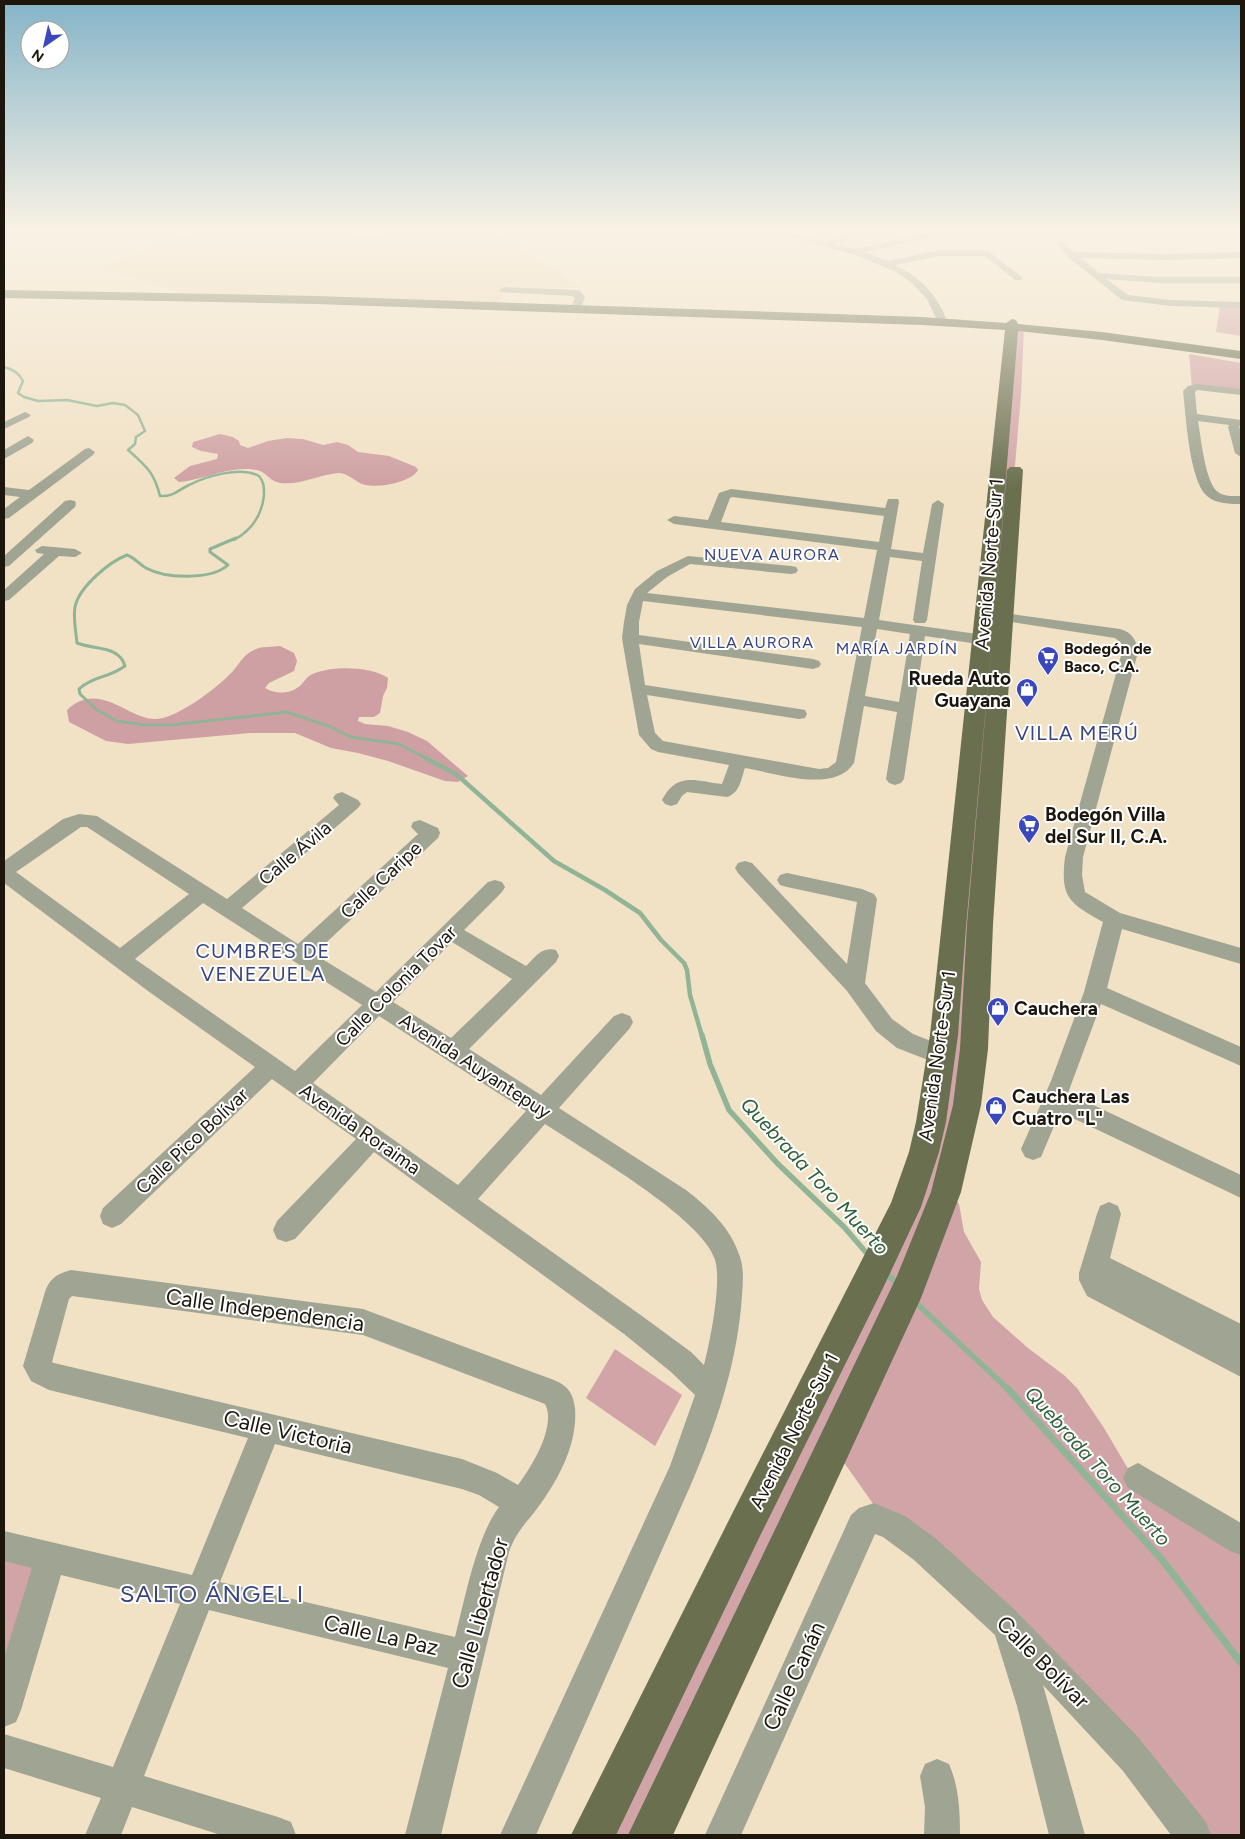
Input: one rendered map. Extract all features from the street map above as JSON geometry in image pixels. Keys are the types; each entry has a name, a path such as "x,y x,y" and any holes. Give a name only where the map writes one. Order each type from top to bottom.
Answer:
{"main road":[{"path":"862,318 1017,325 1241,355"},
{"path":"935,318 1132,334 1241,350"},
{"name":"Avenida Norte-Sur 1","path":"593,1835 892,1235 905,1207 924,1152 942,1055 992,642 1003,617 1021,395 1017,325"},
{"name":"Avenida Norte-Sur 1","path":"650,1835 923,1254 946,1192 962,1130 969,1095 974,1049 992,642 1017,325"}],"street":[{"path":"1241,392 1192,388 1189,391 1197,454 1211,492 1220,497 1241,500"},
{"path":"4,426 25,415"},
{"path":"1192,417 1238,425 1241,453"},
{"path":"4,455 28,440"},
{"path":"4,515 89,452"},
{"path":"4,491 30,494"},
{"path":"713,525 724,496 731,494 892,508 845,763 838,771 819,775 664,748 657,745 647,735 630,638 631,616 641,591 653,581 688,560 791,570"},
{"path":"4,563 70,504"},
{"path":"895,779 938,504"},
{"path":"674,520 930,558"},
{"path":"21,548 75,553"},
{"path":"4,597 55,552"},
{"path":"638,596 871,624 919,626 992,642"},
{"path":"1003,617 1120,634 1129,642 1130,652 1074,857 1072,875 1076,894 1081,900 1114,919 1241,956"},
{"path":"630,638 813,664"},
{"path":"639,689 798,714"},
{"path":"857,700 907,708"},
{"path":"671,800 678,788 687,785 727,791 739,761"},
{"name":"Calle Ávila","path":"228,909 352,804 342,798"},
{"name":"Avenida Auyantepuy","path":"4,872 70,824 78,820 91,821 299,955 453,1051 677,1198 696,1213 712,1231 723,1249 730,1266 729,1302 724,1336 711,1390 682,1472 518,1835"},
{"name":"Calle Caripe","path":"299,955 431,833 420,827"},
{"path":"745,868 854,986 884,1025 896,1036 917,1047 942,1055"},
{"name":"Avenida Roraima","path":"4,872 120,959 633,1325 681,1362 711,1390"},
{"path":"787,880 862,896 867,899 854,986"},
{"name":"Calle Colonia Tovar","path":"297,1084 495,887"},
{"path":"120,959 203,893"},
{"path":"1033,1149 1055,1098 1095,992 1114,919"},
{"path":"451,932 527,978"},
{"path":"453,1051 548,956"},
{"path":"1095,992 1241,1057"},
{"path":"460,1201 622,1022"},
{"name":"Calle Pico Bolívar","path":"112,1216 271,1066"},
{"path":"1055,1098 1241,1187"},
{"path":"286,1230 372,1138"},
{"path":"1109,1214 1091,1274 1096,1287 1241,1363"},
{"path":"1094,1268 1099,1267 1107,1270 1241,1338"},
{"name":"Calle Independencia","path":"49,1376 40,1371 36,1366 58,1292 64,1286 71,1283 364,1322 537,1388"},
{"name":"Calle Victoria","path":"49,1376 462,1474 487,1483 522,1504"},
{"name":"Calle Libertador","path":"423,1835 496,1546 506,1523 548,1468 555,1451 562,1414 560,1400 554,1394 537,1388"},
{"path":"103,1835 267,1427"},
{"path":"1138,1478 1241,1540"},
{"name":"Calle Bolívar","path":"868,1519 874,1518 886,1522 912,1539 1008,1626 1048,1665 1126,1748 1193,1835"},
{"name":"Calle Canán","path":"723,1835 862,1526 868,1519"},
{"name":"Calle La Paz","path":"4,1546 467,1656"},
{"path":"4,1710 51,1557"},
{"path":"1008,1626 1036,1712 1066,1835"},
{"path":"4,1751 278,1835"},
{"path":"937,1776 942,1807 942,1835"}],"shaded area":[{"path":"1218,318 1241,318 1241,336 1216,332"},
{"path":"1011,327 1024,328 1021,395 953,1196 959,1204 964,1232 981,1262 979,1289 982,1300 993,1317 1077,1388 1130,1472 1241,1540 1241,1835 1193,1835 1156,1785 886,1522 833,1447 650,1835 593,1835 915,1180"},
{"path":"1189,354 1241,363 1241,392 1203,387 1192,388"},
{"path":"220,434 233,437 239,441 240,445 248,448 268,441 287,438 303,439 323,445 337,442 348,445 358,452 389,456 416,467 418,470 414,475 401,481 375,486 362,484 342,473 295,483 281,483 274,481 260,471 249,469 226,471 179,482 174,478 190,466 217,459 218,454 201,451 192,447 193,442"},
{"path":"280,646 294,653 297,661 294,671 269,683 265,688 274,692 288,692 301,685 309,676 327,670 349,668 380,674 388,678 380,713 374,717 359,717 358,721 365,724 388,726 408,732 427,741 468,776 458,782 445,781 388,761 331,748 295,733 250,733 128,744 106,741 69,722 67,710 80,701 93,699 105,700 151,719 172,715 210,692 250,652 260,648"},
{"path":"615,1349 682,1395 655,1446 586,1398"},
{"path":"4,1546 51,1557 4,1710"}],"waterway":[{"name":"Quebrada Toro Muerto","path":"4,367 20,376 23,381 18,393 24,397 38,401 67,400 97,406 113,403 125,405 138,415 145,431 136,437 135,444 128,450 152,475 160,496 172,494 196,482 224,473 243,472 259,476 264,490 261,509 251,527 234,540"},
{"name":"Quebrada Toro Muerto","path":"236,538 210,549 210,552 228,565 211,573 176,576 155,572 127,555 112,563 96,576 82,591 75,607 74,620 77,643 112,651 122,659 125,666 84,685 79,689 80,694 97,710 117,721 144,725 170,725 287,712 331,727 351,737 399,744 426,758"},
{"name":"Quebrada Toro Muerto","path":"424,757 456,774 554,861 605,890 640,913 661,940 684,963 687,970 690,995 702,1036"},
{"name":"Quebrada Toro Muerto","path":"702,1035 710,1064 729,1110 778,1164 844,1227 870,1257"},
{"name":"Quebrada Toro Muerto","path":"886,1273 898,1285"},
{"name":"Quebrada Toro Muerto","path":"914,1301 1008,1389"},
{"name":"Quebrada Toro Muerto","path":"1008,1389 1163,1561 1241,1663"}],"place":[{"name":"Bodegón de Baco, C.A.","path":"1048,676"},
{"name":"Rueda Auto Guayana","path":"1027,708"},
{"name":"Bodegón Villa del Sur II, C.A.","path":"1029,844"},
{"name":"Cauchera","path":"998,1027"},
{"name":"Cauchera Las Cuatro \"L\"","path":"996,1126"}],"district":[{"name":"NUEVA AURORA","path":"772,554"},
{"name":"VILLA AURORA","path":"752,642"},
{"name":"MARÍA JARDÍN","path":"897,648"},
{"name":"VILLA MERÚ","path":"1077,733"},
{"name":"CUMBRES DE VENEZUELA","path":"263,962"},
{"name":"SALTO ÁNGEL I","path":"212,1593"}]}
